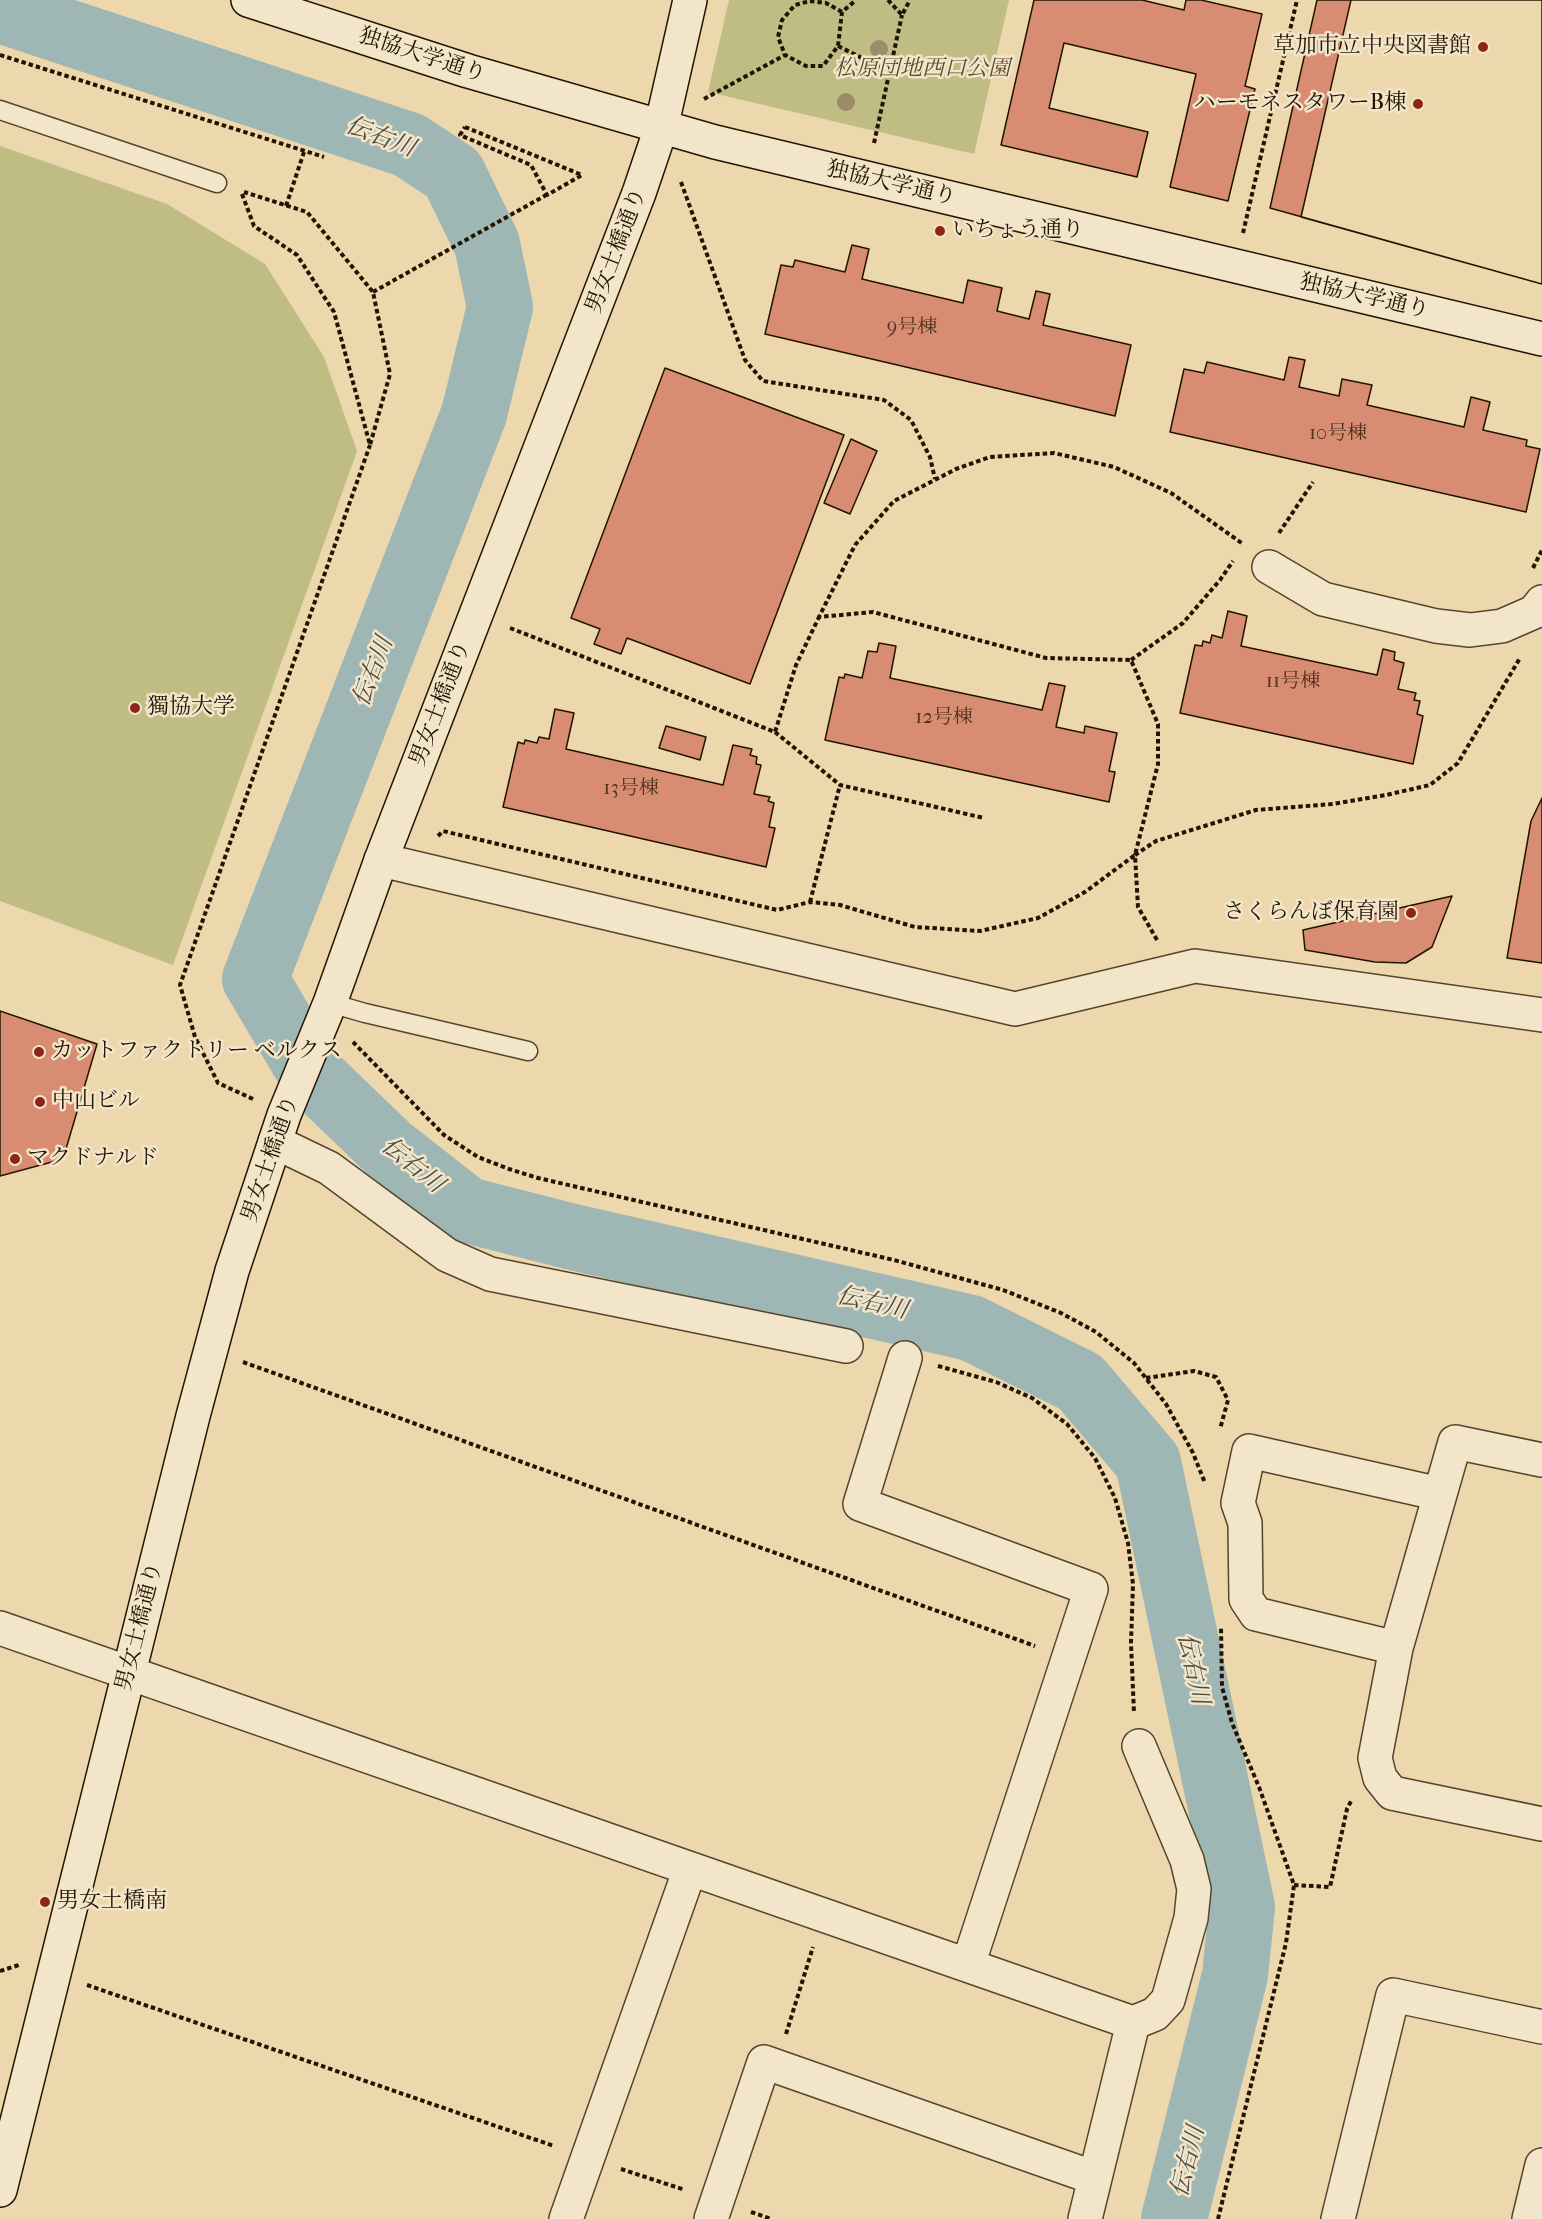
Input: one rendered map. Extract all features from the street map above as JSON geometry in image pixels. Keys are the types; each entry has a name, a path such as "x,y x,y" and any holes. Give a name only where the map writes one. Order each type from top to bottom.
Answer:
{"street":[{"name":"独協大学通り","path":"248,0 468,71 661,128 1542,339"},
{"name":"男女土橋通り","path":"0,2190 41,1968 128,1673 232,1271 274,1120 330,1003 381,860 635,204 661,128 690,0"},
{"path":"1271,554 1323,599 1436,626 1470,630 1502,626 1534,612 1542,602"},
{"path":"381,860 1015,1009 1195,966 1542,1015"},
{"path":"274,1120 329,1168 447,1255 490,1274 846,1346"},
{"path":"905,1358 860,1504 1091,1589 968,1965"},
{"path":"1542,1460 1455,1442 1396,1648 1375,1758 1380,1778 1392,1792 1542,1824"},
{"path":"1396,1648 1256,1614 1246,1599 1245,1523 1238,1503 1250,1451 1440,1494"},
{"path":"0,1628 1133,2022 1155,2014 1168,2000 1191,1918 1194,1889 1187,1860 1139,1746"},
{"path":"566,2219 690,1869"},
{"path":"1338,2219 1393,1995 1542,2027"},
{"path":"1085,2219 1133,2022"},
{"path":"715,2210 764,2062 1095,2178"},
{"path":"1529,2219 1542,2165"}],"lane":[{"path":"0,110 217,183"},
{"path":"330,1003 528,1051"}],"path":[{"path":"842,12 826,3 810,0 795,6 782,20 778,37 785,55 806,66 823,66 838,46 842,12 856,0"},
{"path":"888,0 902,15"},
{"path":"873,149 902,15 910,0"},
{"path":"1242,237 1297,0"},
{"path":"838,46 890,72"},
{"path":"0,55 324,157"},
{"path":"702,100 785,55"},
{"path":"373,292 547,195 582,175 465,127 460,135 531,165 547,195"},
{"path":"286,206 304,152"},
{"path":"680,181 745,360 763,381 884,400 911,420 930,457 935,480"},
{"path":"274,1120 218,1083 195,1037 180,985 370,445 390,374 373,292 307,212 241,191 254,226 297,255 334,312 370,445"},
{"path":"775,732 796,665 819,617 855,544 894,501 956,469 990,457 1054,453 1114,467 1171,494 1245,545 1220,580 1183,623 1131,660 1046,658 873,612 819,617"},
{"path":"1271,554 1278,534 1313,482"},
{"path":"1278,534 1288,540"},
{"path":"1531,572 1542,550"},
{"path":"510,628 775,732 840,785 984,818"},
{"path":"436,838 443,831 777,910 810,902 840,905 915,927 980,931 1038,918 1085,892 1156,842 1256,810 1334,804 1430,785 1458,763 1523,652"},
{"path":"1131,660 1158,724 1158,765 1135,855 1138,907 1160,945"},
{"path":"810,902 840,785"},
{"path":"353,1042 444,1135 478,1157 538,1178 894,1260 1003,1290 1061,1313 1096,1332 1134,1363 1166,1404 1193,1453 1208,1488"},
{"path":"211,1351 1068,1659"},
{"path":"905,1358 996,1382 1032,1398 1067,1424 1095,1458 1115,1498 1128,1542 1133,1584 1132,1703 1139,1746"},
{"path":"1146,1378 1194,1371 1216,1377 1228,1400 1219,1434 1222,1443 1250,1451"},
{"path":"1218,2219 1286,1943 1294,1885 1259,1787 1232,1723 1222,1687 1221,1622"},
{"path":"1294,1885 1330,1887 1347,1809 1358,1790 1380,1778"},
{"path":"777,2067 823,1915"},
{"path":"0,1971 41,1968 588,2158 715,2210 771,2219"}],"green space":[{"name":"松原団地西口公園","path":"729,0 1009,0 974,154 708,92"},
{"name":"獨協大学","path":"0,146 167,204 265,264 324,357 357,451 173,965 0,901"}],"building":[{"path":"1034,0 1142,0 1184,10 1186,0 1201,0 1262,14 1245,86 1255,89 1228,201 1170,187 1196,74 1064,43 1049,108 1148,132 1137,177 1001,145"},
{"name":"ハーモネスタワーB棟","path":"1317,0 1542,0 1542,284 1270,208"},
{"name":"ハーモネスタワーB棟","path":"1351,0 1542,0 1542,284 1301,217"},
{"path":"852,245 869,249 862,279 963,303 968,280 1002,288 997,311 1029,319 1036,291 1050,294 1043,325 1131,345 1115,416 765,334 781,265 793,267 795,260 845,272"},
{"path":"1289,357 1305,360 1299,387 1339,396 1342,379 1372,385 1367,405 1464,427 1471,397 1490,402 1483,430 1527,440 1526,446 1540,449 1526,512 1170,432 1184,369 1204,373 1207,362 1284,380"},
{"path":"665,368 844,435 750,684 627,638 621,654 594,644 600,629 571,618"},
{"path":"851,439 877,451 850,514 824,503"},
{"path":"1228,611 1247,616 1241,646 1377,675 1383,649 1395,652 1394,660 1404,663 1398,689 1416,693 1414,700 1420,701 1417,714 1423,716 1413,764 1180,713 1195,645 1202,646 1203,641 1210,643 1212,635 1222,638"},
{"path":"879,643 896,646 890,678 1042,710 1049,683 1065,686 1056,727 1084,733 1085,726 1117,733 1109,771 1115,772 1109,802 825,740 839,677 844,678 845,674 862,678 868,651 877,652"},
{"path":"555,709 574,713 566,749 723,785 733,745 752,749 750,755 757,757 756,764 761,765 754,794 770,797 768,801 774,803 769,827 775,828 766,867 503,807 518,742 524,744 525,740 537,743 539,737 549,739"},
{"path":"666,726 706,737 700,760 659,748"},
{"path":"1542,798 1542,963 1507,958 1531,821"},
{"name":"さくらんぼ保育園","path":"1452,896 1432,947 1406,963 1375,962 1305,950 1303,930"},
{"name":"中山ビル","path":"0,1011 97,1044 63,1159 0,1176"}],"waterway":[{"name":"伝右川","path":"0,10 409,145 453,174 487,244 500,307 474,414 255,979 312,1075 389,1149 467,1210 573,1237 971,1328 1080,1382 1148,1462 1242,1907 1235,1975 1174,2219"}],"place":[{"name":"草加市立中央図書館","path":"1483,47"},
{"name":"ハーモネスタワーB棟","path":"1418,104"},
{"name":"いちょう通り","path":"940,231"},
{"name":"獨協大学","path":"135,708"},
{"name":"さくらんぼ保育園","path":"1411,913"},
{"name":"カットファクトリー ベルクス","path":"39,1052"},
{"name":"中山ビル","path":"40,1102"},
{"name":"マクドナルド","path":"15,1159"},
{"name":"男女土橋南","path":"45,1902"}]}
